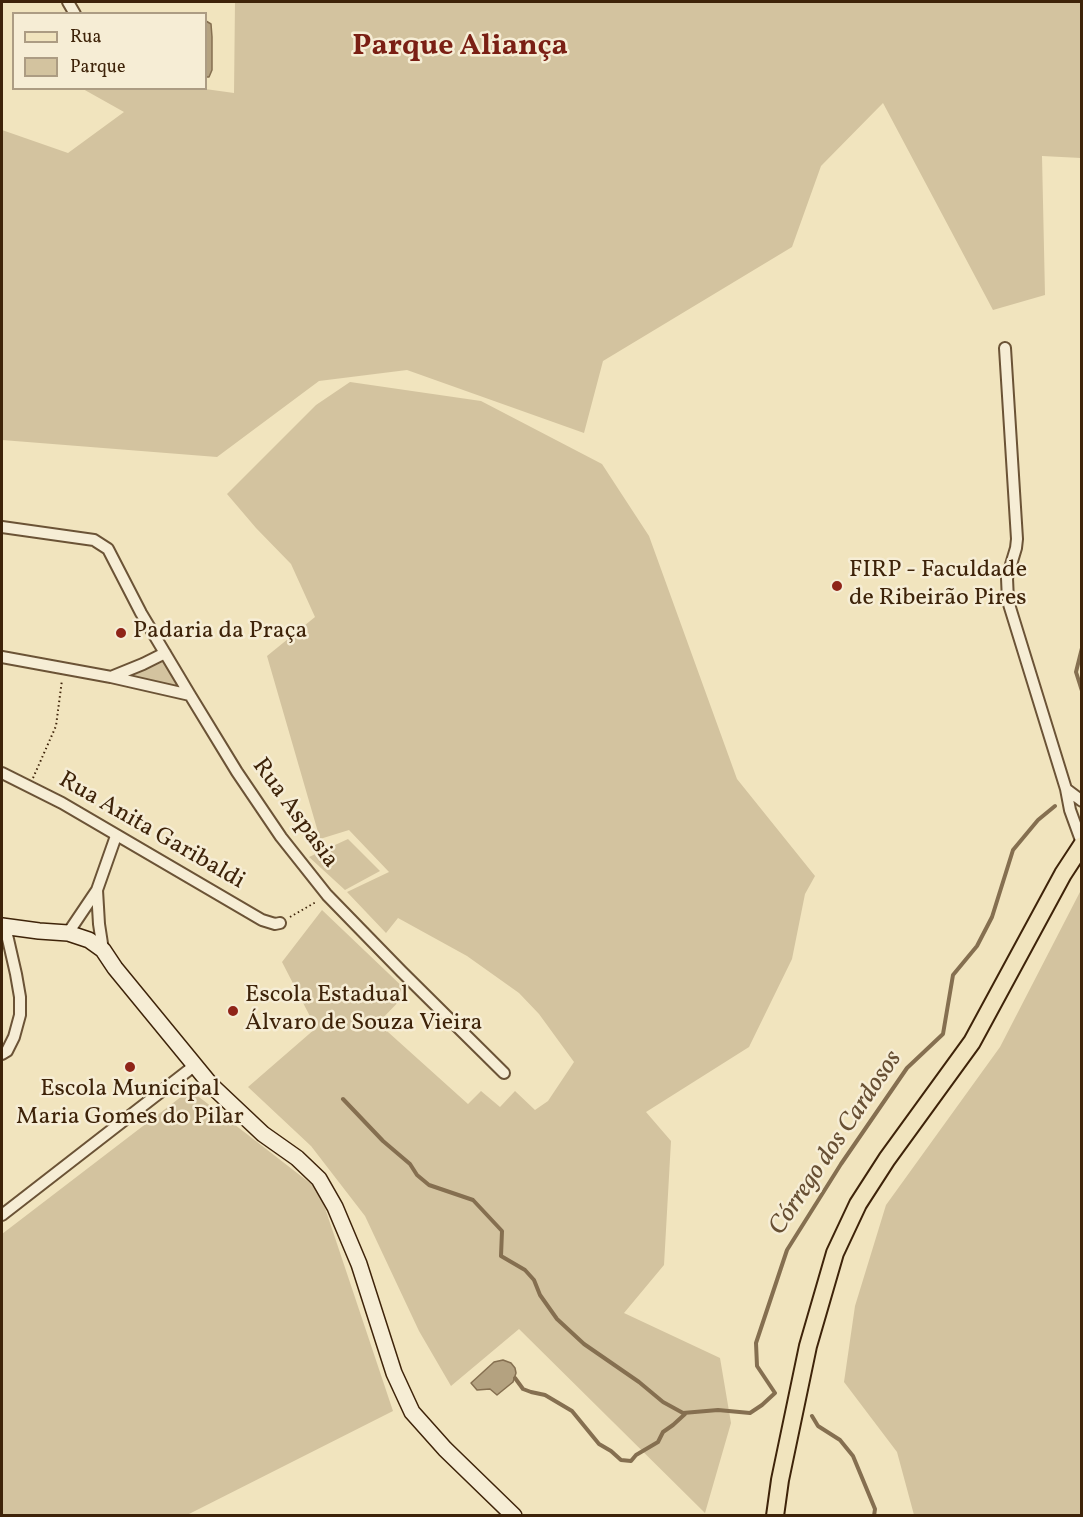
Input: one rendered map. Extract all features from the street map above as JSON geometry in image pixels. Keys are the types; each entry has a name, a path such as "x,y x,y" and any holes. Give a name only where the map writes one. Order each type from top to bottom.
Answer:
{"main road":[{"path":"775,1515 780,1479 808,1346 835,1254 858,1204 887,1159 972,1042 1063,874 1082,844"},
{"path":"3,926 39,932 68,933 88,940 103,950 115,968 211,1085 263,1134 297,1158 319,1179 335,1207 359,1263 394,1373 412,1412 445,1449 514,1515"}],"street":[{"path":"1005,348 1017,539 1006,578 1006,590 1082,844"},
{"name":"Rua Aspasia","path":"2,527 86,539 100,543 108,549 141,613 189,695 281,837 327,895 400,971 504,1073"},
{"path":"111,677 165,653"},
{"path":"2,657 111,677 189,695"},
{"name":"Rua Anita Garibaldi","path":"2,774 62,803 262,920 275,924 280,923"},
{"path":"1068,791 1081,800"},
{"path":"68,933 97,890 116,836"},
{"path":"97,890 103,950"},
{"path":"2,1054 14,1037 20,1015 16,974 3,926"},
{"path":"2,1215 194,1066"}],"path":[{"path":"30,786 56,726 63,669"},
{"path":"280,923 327,895"}],"green space":[{"path":"235,2 1081,2 1081,158 1042,156 1045,295 993,310 883,103 821,166 792,247 603,361 584,433 407,370 319,381 217,457 2,440 2,130 68,153 124,112 85,90 207,89 234,93"},
{"path":"350,382 481,401 602,464 649,536 737,779 815,876 805,894 792,959 749,1047 646,1112 671,1141 664,1265 624,1313 720,1358 731,1423 705,1513 519,1329 451,1386 419,1331 365,1216 311,1146 248,1087 316,1028 282,962 322,910 408,992 378,1023 468,1104 481,1091 500,1107 515,1091 535,1110 548,1101 574,1062 539,1014 519,993 467,956 398,918 386,933 347,892 389,872 349,830 320,839 267,656 315,617 291,564 227,494 316,405"},
{"path":"163,658 180,685 153,685 122,675"},
{"path":"348,839 380,871 345,890 309,857"},
{"path":"1081,890 1081,1515 914,1515 897,1452 844,1382 855,1306 886,1205 1000,1047"},
{"path":"190,1090 319,1190 393,1411 187,1515 2,1516 2,1234"}],"shaded area":[{"path":"207,22 211,24 212,37 212,70 207,77"},
{"path":"503,1360 511,1363 515,1368 513,1382 497,1395 490,1389 477,1390 471,1383 494,1362"}],"waterway":[{"name":"Córrego dos Cardosos","path":"1082,648 1076,672 1082,691"},
{"name":"Córrego dos Cardosos","path":"343,1099 429,1185 473,1200 502,1231 501,1256 525,1270 534,1280 540,1295 557,1319 584,1344 639,1382 663,1402 683,1413 718,1410 750,1413 775,1393 757,1366 756,1343 787,1250 841,1164 907,1068 943,1034 953,975 977,946 992,917 1013,850 1038,820 1055,806"},
{"path":"515,1378 523,1389 545,1395 572,1411 599,1444 621,1460 631,1461 636,1455 658,1442 663,1432 685,1414"},
{"name":"Córrego dos Cardosos","path":"812,1416 818,1426 840,1440 853,1456 875,1509 874,1516"}],"place":[{"name":"FIRP - Faculdade de Ribeirão Pires","path":"837,586"},
{"name":"Padaria da Praça","path":"121,633"},
{"name":"Escola Estadual Álvaro de Souza Vieira","path":"233,1011"},
{"name":"Escola Municipal Maria Gomes do Pilar","path":"130,1067"}],"district":[{"name":"Parque Aliança","path":"460,48"}]}
